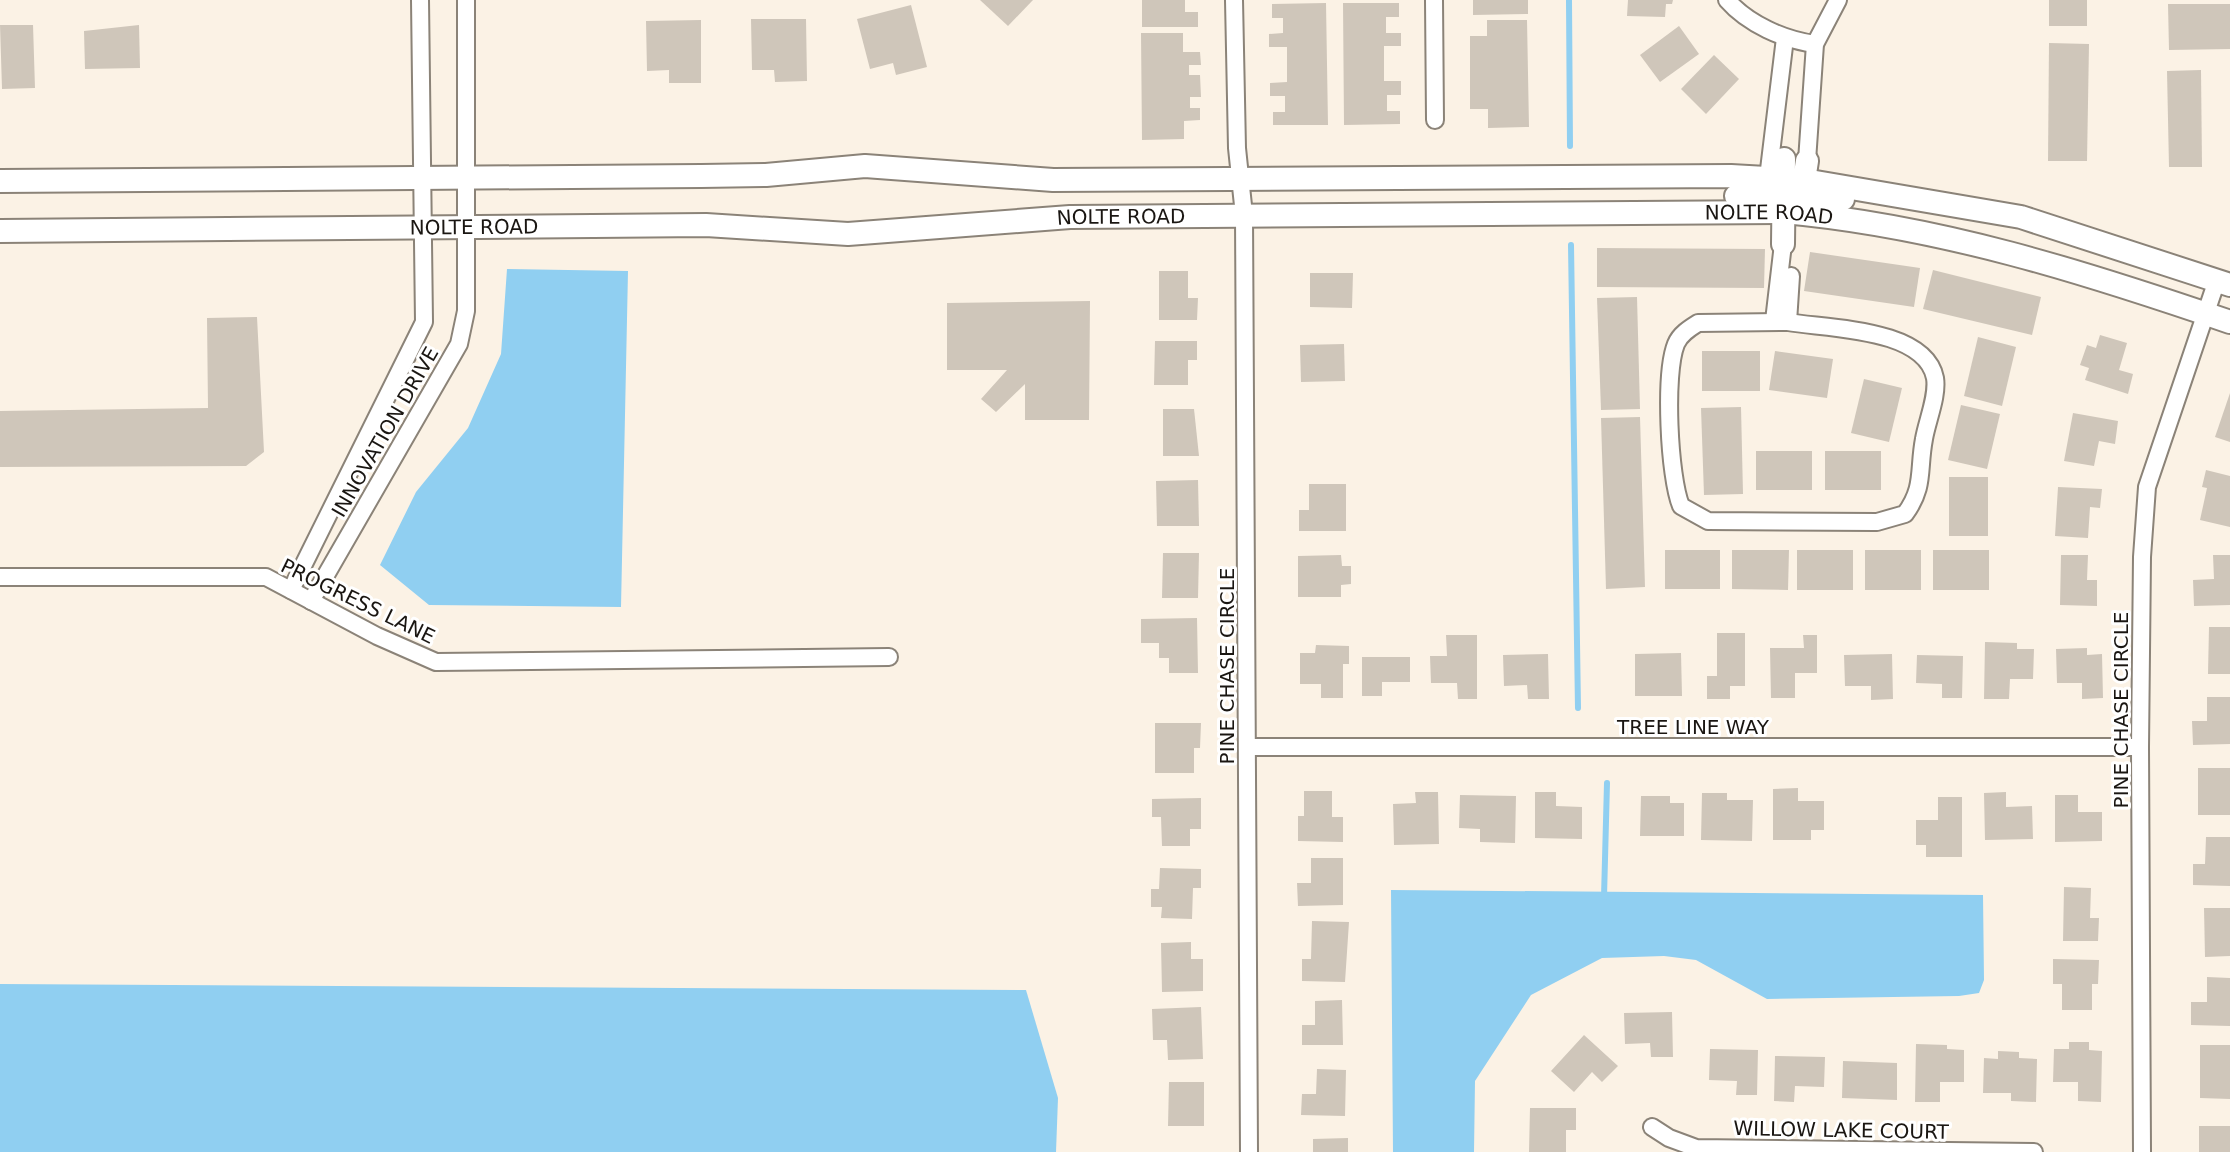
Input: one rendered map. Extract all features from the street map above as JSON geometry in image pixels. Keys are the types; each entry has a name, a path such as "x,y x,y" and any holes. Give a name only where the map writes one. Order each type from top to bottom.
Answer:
{"street":[{"name":"INNOVATION DRIVE","path":"291,590 424,322 420,0"},
{"name":"INNOVATION DRIVE","path":"311,601 459,344 466,311 466,0"},
{"name":"PINE CHASE CIRCLE","path":"1234,0 1244,215 1249,1152"},
{"path":"1434,0 1435,120"},
{"path":"1727,0 1737,11 1790,40 1815,44"},
{"path":"1779,176 1806,170 1815,44 1838,0"},
{"path":"1622,211 1643,196 1764,197 1779,176 1790,40"},
{"path":"1781,322 1788,245 1779,176 1773,158 1790,40"},
{"name":"NOLTE ROAD","path":"0,181 753,175 865,166 1053,180 1779,176"},
{"name":"NOLTE ROAD","path":"1806,170 2021,217 2223,282"},
{"path":"1784,212 1789,201 1804,197 1827,196 1930,211 1953,204"},
{"name":"NOLTE ROAD","path":"0,231 706,225 848,234 1070,217 1784,212 1971,241 2061,266 2230,322"},
{"path":"1788,245 1800,230 1819,216"},
{"name":"PINE CHASE CIRCLE","path":"2142,1152 2140,747 2142,557 2147,487 2203,313 2223,282"},
{"path":"1781,322 1907,342 1927,360 1935,379 1922,451 1921,484 1905,514 1877,522 1708,521 1681,506 1673,478 1670,409 1672,361 1677,342 1698,323 1781,322"},
{"name":"PROGRESS LANE","path":"0,577 266,577 436,662 889,657"},
{"name":"TREE LINE WAY","path":"1247,747 2140,747"},
{"name":"WILLOW LAKE COURT","path":"1652,1127 1669,1138 1696,1148 2034,1152"}],"water":[{"path":"507,269 628,271 621,607 429,605 380,565 416,492 468,428 501,354"},
{"path":"1391,890 1983,895 1984,980 1979,993 1959,996 1767,999 1696,960 1664,956 1602,958 1531,995 1475,1081 1474,1152 1393,1152"},
{"path":"0,984 1026,990 1058,1098 1056,1152 0,1152"}],"building":[{"path":"980,0 1033,0 1008,26"},
{"path":"1142,0 1185,0 1185,12 1198,12 1198,27 1142,27"},
{"path":"1473,0 1528,0 1528,14 1473,15"},
{"path":"1628,0 1673,0 1672,4 1666,4 1665,17 1627,16"},
{"path":"2049,0 2087,0 2087,26 2049,26"},
{"path":"1326,3 1328,125 1273,125 1273,112 1285,112 1285,96 1270,96 1270,83 1287,82 1287,47 1269,47 1269,34 1283,33 1283,18 1272,18 1272,4"},
{"path":"1343,3 1399,3 1399,17 1386,17 1386,33 1401,33 1401,46 1384,46 1384,81 1401,81 1401,95 1387,95 1387,111 1400,111 1400,124 1344,125"},
{"path":"2168,4 2230,4 2230,49 2169,50"},
{"path":"911,5 927,67 896,75 893,63 870,69 857,19"},
{"path":"751,19 806,19 807,81 775,82 774,70 752,70"},
{"path":"701,20 701,83 669,83 669,70 647,71 646,21"},
{"path":"1487,20 1527,20 1529,127 1488,128 1488,109 1470,109 1470,36 1487,36"},
{"path":"0,25 33,25 35,88 2,89"},
{"path":"139,25 140,68 85,69 84,31"},
{"path":"1679,26 1699,54 1660,82 1640,55"},
{"path":"1141,33 1183,33 1183,52 1200,52 1201,65 1189,65 1189,75 1200,75 1201,97 1190,97 1190,108 1200,108 1200,120 1184,121 1184,139 1142,140"},
{"path":"2049,43 2089,44 2087,161 2048,161"},
{"path":"1714,55 1739,79 1706,114 1681,89"},
{"path":"2201,70 2202,167 2169,167 2167,71"},
{"path":"1597,248 1765,249 1764,288 1597,287"},
{"path":"1810,252 1920,268 1914,307 1804,291"},
{"path":"1933,270 2041,297 2032,335 1923,309"},
{"path":"1159,271 1188,271 1188,298 1198,298 1197,320 1159,320"},
{"path":"1310,273 1353,273 1352,308 1310,307"},
{"path":"1637,297 1640,409 1601,410 1597,298"},
{"path":"1090,301 1089,420 1025,420 1025,384 996,412 981,399 1007,370 947,370 947,303"},
{"path":"257,317 264,452 246,466 0,467 0,411 208,408 207,318"},
{"path":"2100,335 2127,343 2119,370 2133,374 2128,394 2085,380 2089,368 2080,365 2087,345 2096,348"},
{"path":"1978,337 2016,347 2002,406 1964,396"},
{"path":"1155,341 1197,341 1197,360 1188,360 1188,385 1154,385"},
{"path":"1344,344 1345,381 1301,382 1300,345"},
{"path":"1702,351 1760,351 1760,391 1702,391"},
{"path":"1775,351 1833,359 1827,398 1769,390"},
{"path":"1864,379 1902,388 1889,442 1851,433"},
{"path":"2230,393 2230,442 2215,437"},
{"path":"1961,405 2000,414 1987,469 1948,460"},
{"path":"1741,407 1743,494 1704,495 1701,408"},
{"path":"1163,409 1194,409 1199,456 1163,456"},
{"path":"2073,413 2118,421 2115,444 2099,441 2094,466 2064,461"},
{"path":"1640,417 1645,587 1606,589 1601,418"},
{"path":"1756,451 1812,451 1812,490 1756,490"},
{"path":"1825,451 1881,451 1881,490 1825,490"},
{"path":"2206,470 2230,476 2230,527 2200,520 2207,488 2202,487"},
{"path":"1949,477 1988,477 1988,536 1949,536"},
{"path":"1198,480 1199,526 1157,526 1156,481"},
{"path":"1309,484 1346,484 1346,531 1299,531 1299,510 1309,510"},
{"path":"2058,487 2102,489 2100,508 2090,507 2088,538 2055,536"},
{"path":"1665,550 1720,550 1720,589 1665,589"},
{"path":"1732,550 1789,550 1788,590 1732,589"},
{"path":"1797,550 1853,550 1853,590 1797,590"},
{"path":"1865,550 1921,550 1921,590 1865,590"},
{"path":"1933,550 1989,550 1989,590 1933,590"},
{"path":"1163,553 1199,553 1198,598 1162,598"},
{"path":"1341,555 1342,566 1351,566 1351,584 1341,585 1341,597 1298,597 1298,556"},
{"path":"2061,555 2088,555 2087,580 2097,580 2097,606 2060,605"},
{"path":"2213,555 2230,555 2230,605 2194,606 2193,580 2214,579"},
{"path":"1197,618 1198,673 1169,673 1169,658 1159,658 1159,643 1141,643 1141,619"},
{"path":"2209,627 2230,627 2230,674 2208,674"},
{"path":"1717,633 1745,633 1745,686 1730,686 1730,699 1707,699 1707,676 1717,676"},
{"path":"1446,635 1477,635 1477,699 1458,699 1457,683 1431,683 1430,656 1447,656"},
{"path":"1803,635 1817,635 1817,673 1795,673 1795,698 1771,698 1770,648 1804,648"},
{"path":"1985,642 2017,643 2017,649 2034,649 2033,679 2010,679 2009,699 1984,699"},
{"path":"1316,645 1349,646 1349,664 1343,664 1343,698 1321,698 1321,684 1300,684 1300,653 1315,653"},
{"path":"2087,648 2087,655 2102,654 2103,698 2082,699 2082,683 2057,683 2056,649"},
{"path":"1681,653 1682,696 1635,696 1635,654"},
{"path":"1548,654 1549,699 1528,699 1527,685 1504,686 1503,655"},
{"path":"1892,654 1893,699 1871,700 1871,686 1845,686 1844,655"},
{"path":"1917,655 1963,656 1962,698 1942,698 1942,684 1916,683"},
{"path":"1362,657 1410,657 1410,682 1382,682 1382,696 1362,696"},
{"path":"2207,697 2230,697 2230,744 2193,745 2192,721 2207,721"},
{"path":"1155,723 1201,723 1200,748 1194,748 1194,773 1155,773"},
{"path":"2198,768 2230,768 2230,815 2198,815"},
{"path":"1798,788 1798,801 1824,801 1824,830 1811,830 1811,840 1773,840 1773,789"},
{"path":"1304,791 1332,791 1332,817 1343,817 1343,842 1298,841 1298,816 1304,816"},
{"path":"1415,792 1438,792 1439,844 1394,845 1393,804 1416,803"},
{"path":"1535,792 1556,792 1556,806 1582,807 1582,839 1535,838"},
{"path":"2006,792 2006,807 2032,806 2033,839 1985,840 1984,793"},
{"path":"1702,793 1727,793 1727,800 1753,800 1752,841 1701,840"},
{"path":"1460,795 1516,796 1515,843 1480,842 1480,829 1459,828"},
{"path":"2055,795 2078,795 2078,812 2102,812 2102,841 2055,842"},
{"path":"1641,796 1670,796 1670,803 1684,803 1684,836 1640,836"},
{"path":"1938,797 1962,797 1962,857 1926,857 1926,845 1916,845 1916,820 1938,820"},
{"path":"1201,798 1201,829 1190,829 1190,846 1162,846 1161,817 1152,817 1152,799"},
{"path":"2206,837 2230,837 2230,886 2193,885 2193,864 2205,864"},
{"path":"1311,858 1343,858 1343,905 1298,906 1297,883 1311,883"},
{"path":"1160,868 1201,869 1201,888 1193,888 1192,919 1161,918 1162,907 1151,907 1151,889 1159,889"},
{"path":"2064,887 2091,888 2090,918 2099,918 2098,941 2063,941"},
{"path":"2204,908 2230,908 2230,956 2205,957"},
{"path":"1312,921 1349,922 1345,982 1302,981 1302,959 1311,959"},
{"path":"1191,942 1191,959 1203,959 1203,991 1162,992 1161,943"},
{"path":"2053,959 2099,960 2098,984 2092,984 2092,1010 2062,1010 2062,984 2053,984"},
{"path":"2207,977 2230,978 2230,1026 2191,1025 2191,1002 2207,1002"},
{"path":"1342,1000 1343,1045 1302,1045 1302,1025 1315,1025 1315,1001"},
{"path":"1201,1007 1203,1059 1168,1060 1167,1040 1153,1040 1152,1009"},
{"path":"1672,1012 1673,1057 1651,1057 1650,1043 1625,1044 1624,1013"},
{"path":"1584,1035 1618,1066 1602,1082 1592,1072 1574,1092 1551,1071"},
{"path":"2069,1042 2089,1042 2089,1050 2102,1051 2101,1102 2078,1101 2078,1082 2053,1082 2054,1049 2069,1049"},
{"path":"1916,1044 1947,1045 1947,1049 1964,1050 1964,1082 1940,1082 1940,1102 1915,1102"},
{"path":"2200,1045 2230,1045 2230,1099 2200,1098"},
{"path":"1710,1049 1758,1050 1757,1095 1736,1095 1737,1081 1709,1080"},
{"path":"1998,1051 2019,1052 2019,1058 2037,1059 2036,1102 2011,1101 2011,1093 1983,1093 1984,1058 1998,1059"},
{"path":"1775,1056 1825,1057 1824,1087 1795,1086 1794,1102 1774,1101"},
{"path":"1843,1061 1897,1063 1897,1100 1842,1098"},
{"path":"1317,1069 1346,1070 1345,1116 1301,1115 1302,1094 1316,1094"},
{"path":"1169,1082 1204,1082 1204,1126 1168,1126"},
{"path":"1530,1108 1576,1108 1576,1130 1566,1130 1566,1152 1529,1152"},
{"path":"2199,1126 2230,1126 2230,1152 2199,1152"},
{"path":"1348,1138 1348,1152 1313,1152 1313,1139"}],"waterway":[{"path":"1569,0 1570,146"},
{"path":"1571,245 1578,708"},
{"path":"1604,897 1607,783"}]}
